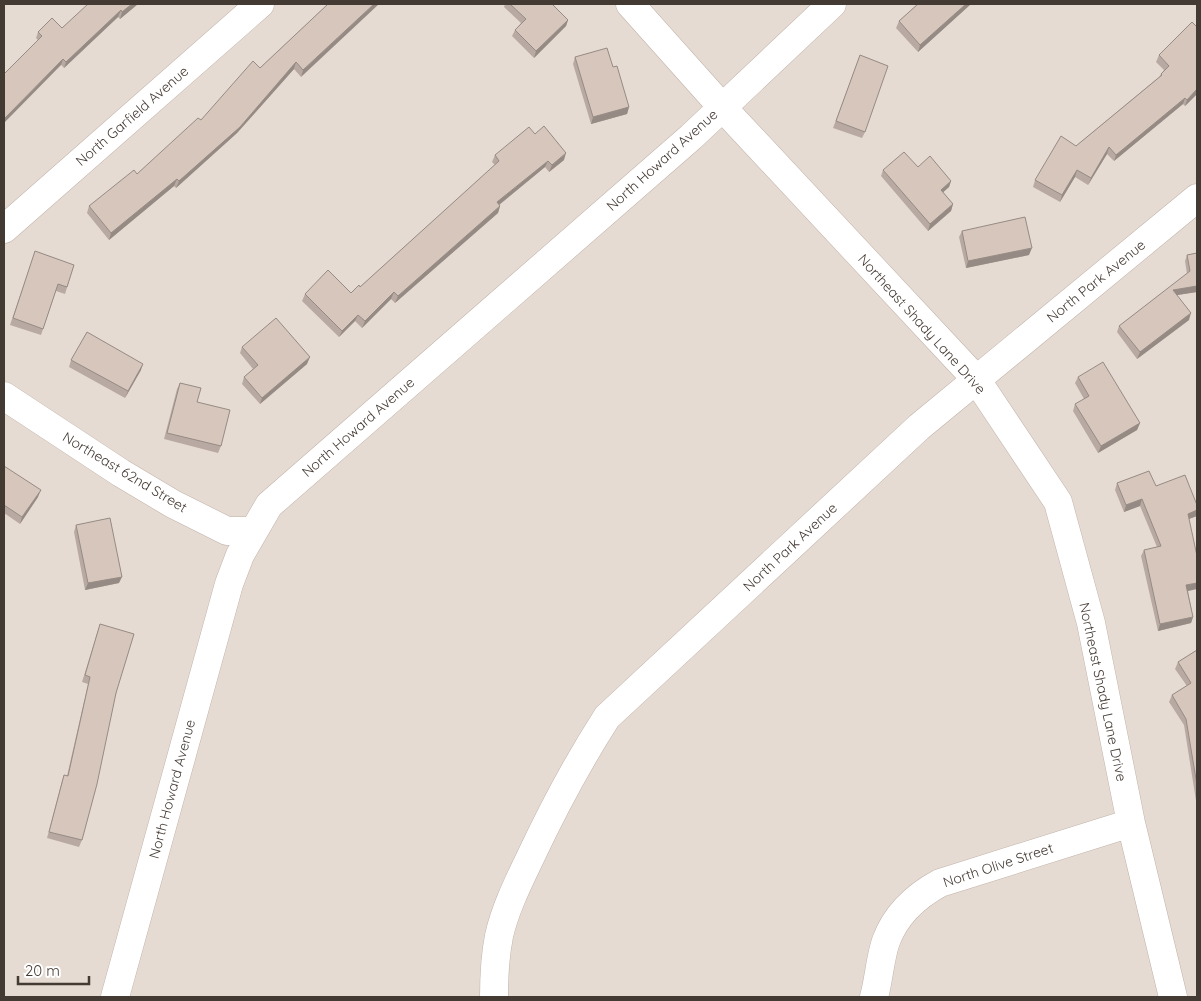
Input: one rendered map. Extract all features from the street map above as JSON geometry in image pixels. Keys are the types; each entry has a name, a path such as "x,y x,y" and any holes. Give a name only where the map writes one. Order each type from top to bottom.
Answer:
{"street":[{"name":"North Garfield Avenue","path":"4,228 260,4"},
{"name":"Northeast Shady Lane Drive","path":"630,4 722,107 976,379 1058,502 1090,623 1131,823 1174,997"},
{"name":"North Howard Avenue","path":"114,997 229,584 240,554 269,504 691,137 832,4"},
{"name":"North Park Avenue","path":"494,987 499,936 510,901 550,814 581,758 607,717 919,427 1197,198"},
{"name":"Northeast 62nd Street","path":"4,396 121,474 173,504 227,531 252,531"},
{"name":"North Olive Street","path":"874,997 889,934 902,913 926,891 940,883 1131,823"}],"shaded area":[{"path":"4,4 1197,4 1197,997 4,997"}],"building":[{"path":"88,4 132,4 122,12 121,10 66,62 63,59 4,119 4,74 42,36 38,32 52,18 62,28"},
{"path":"328,4 374,4 303,70 296,62 240,127 179,181 177,179 111,233 89,206 134,170 137,174 198,118 201,120 253,61 260,68"},
{"path":"510,4 552,4 568,20 536,51 515,30 526,19"},
{"path":"918,4 966,4 920,45 899,21"},
{"path":"1192,22 1197,27 1197,89 1187,100 1185,98 1116,155 1109,147 1091,178 1077,170 1062,195 1035,180 1061,136 1076,146 1162,75 1169,66 1159,55"},
{"path":"607,48 613,67 617,66 629,107 593,117 575,57"},
{"path":"860,55 888,66 865,132 836,121"},
{"path":"544,126 566,153 552,165 548,161 497,202 500,206 398,296 394,292 365,321 358,315 342,331 305,294 328,270 351,293 359,285 360,287 499,161 495,155 529,127 535,134"},
{"path":"904,152 918,167 930,156 951,181 941,190 953,204 930,224 883,170"},
{"path":"1025,217 1032,248 968,261 962,231"},
{"path":"35,251 74,265 67,287 58,284 43,329 13,318"},
{"path":"1197,253 1197,286 1173,290 1191,313 1140,352 1119,326 1190,271 1187,255"},
{"path":"276,318 310,357 262,398 244,377 258,365 242,347"},
{"path":"87,332 143,364 128,391 71,360"},
{"path":"1103,362 1140,423 1101,446 1075,404 1089,396 1078,377"},
{"path":"180,383 201,388 197,402 230,410 221,446 167,433"},
{"path":"4,466 41,490 22,517 4,505"},
{"path":"1149,471 1156,486 1185,475 1197,505 1197,510 1188,514 1197,556 1197,583 1186,585 1193,617 1160,624 1144,550 1161,546 1142,499 1126,505 1117,483"},
{"path":"110,518 122,577 88,583 76,525"},
{"path":"100,624 134,634 116,693 97,784 82,840 49,832 64,775 68,776 90,677 85,675"},
{"path":"1197,650 1197,785 1186,719 1172,695 1191,683 1178,662"}]}
